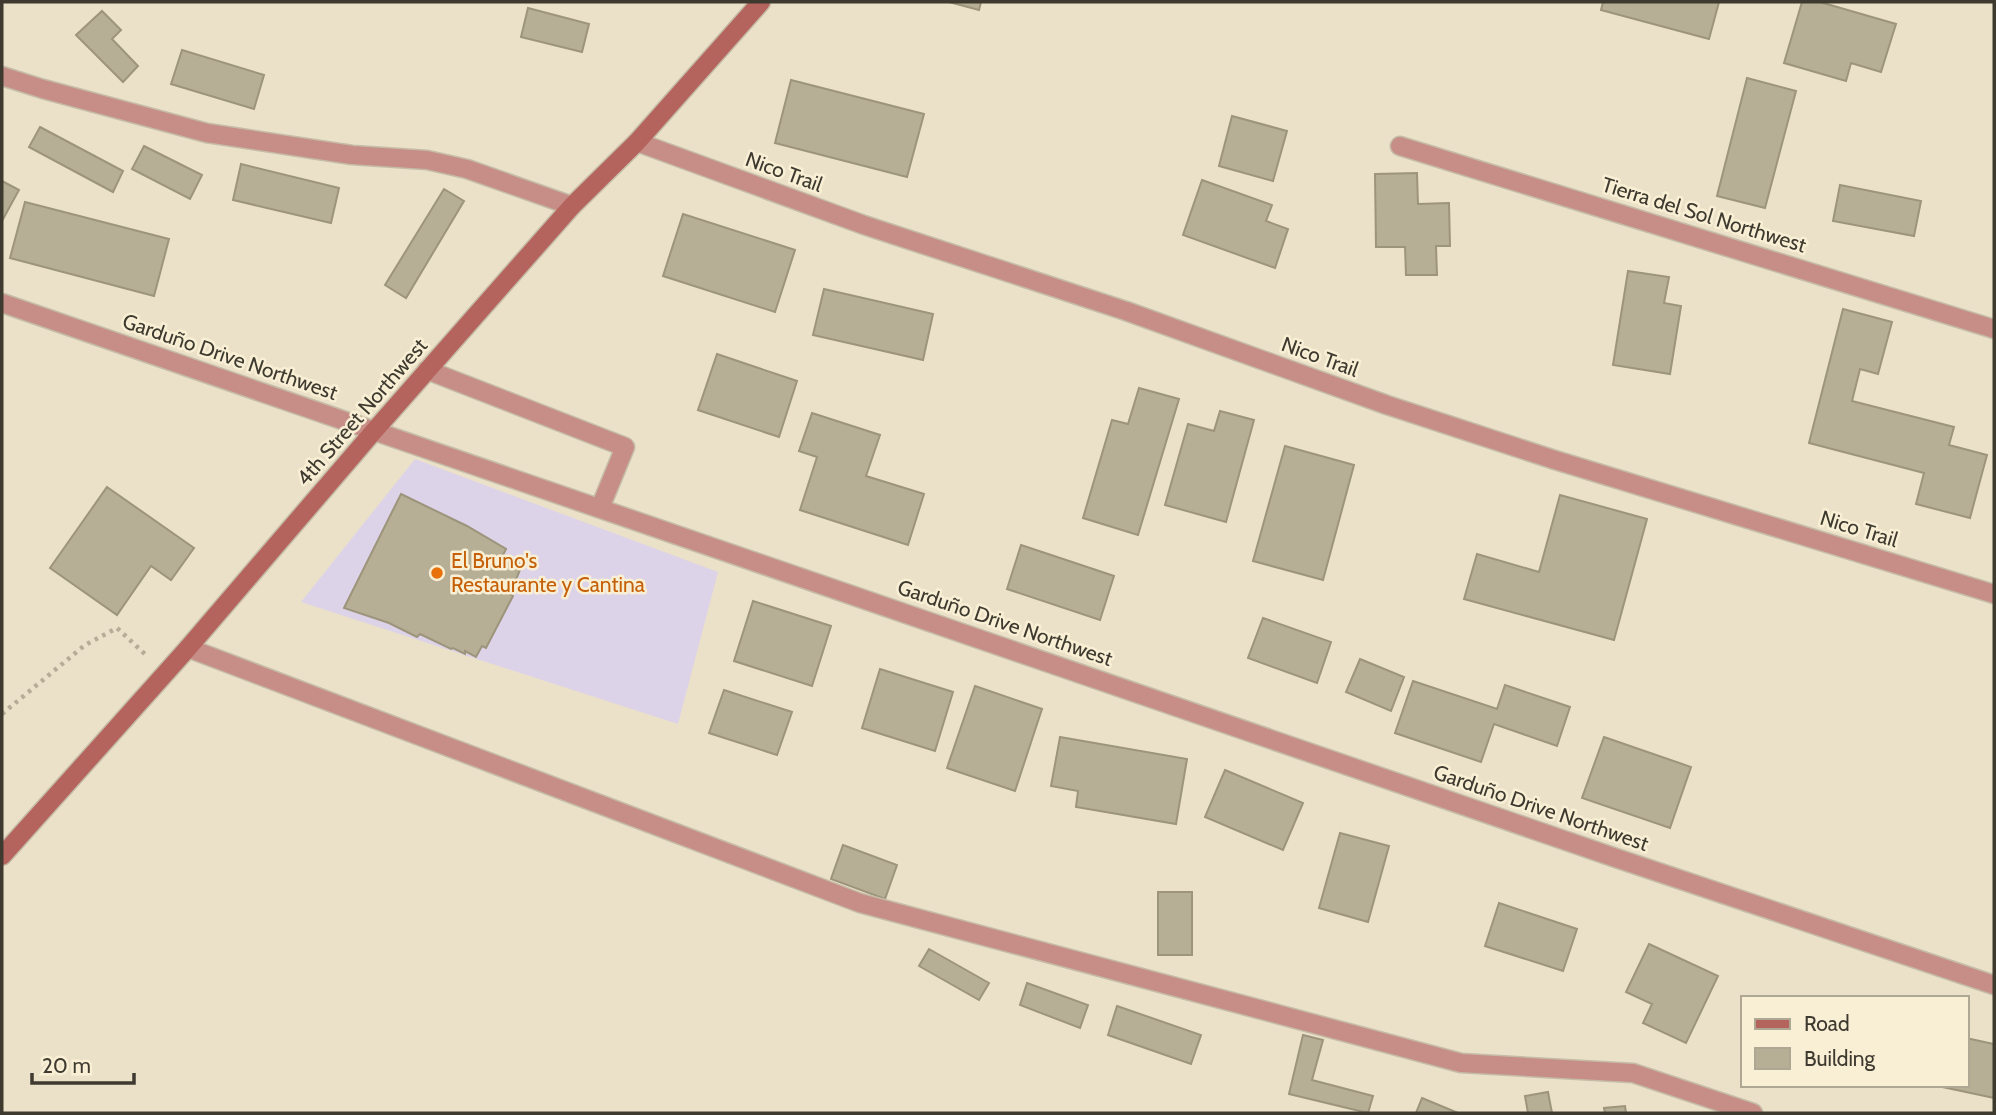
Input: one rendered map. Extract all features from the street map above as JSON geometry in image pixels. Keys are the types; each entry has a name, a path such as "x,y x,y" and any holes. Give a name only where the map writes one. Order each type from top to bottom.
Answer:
{"main road":[{"name":"4th Street Northwest","path":"2,856 188,648 572,206 637,142 761,2"}],"street":[{"path":"2,76 207,133 352,155 427,160 467,169 572,206"},
{"name":"Nico Trail","path":"637,142 864,225 1126,311 1387,405 1569,464 1994,594"},
{"name":"Tierra del Sol Northwest","path":"1399,146 1994,328"},
{"name":"Garduño Drive Northwest","path":"2,303 1994,985"},
{"path":"428,370 625,447 600,509"},
{"path":"188,648 860,903 1461,1063 1633,1073 1753,1113"}],"path":[{"path":"2,714 85,645 117,628 165,673"}],"shaded area":[{"path":"415,459 718,572 678,724 301,602"}],"building":[{"path":"949,2 981,2 979,10"},
{"path":"1603,2 1719,2 1709,39 1601,10"},
{"path":"1802,2 1820,2 1896,24 1881,72 1851,63 1846,81 1784,63"},
{"path":"528,8 589,24 582,52 521,37"},
{"path":"102,11 121,30 112,39 138,66 123,82 76,35"},
{"path":"182,50 264,75 254,109 171,84"},
{"path":"1747,78 1796,91 1765,208 1717,196"},
{"path":"791,80 924,114 907,177 775,143"},
{"path":"1232,116 1287,131 1273,181 1219,166"},
{"path":"40,127 123,171 113,192 29,147"},
{"path":"144,146 202,175 190,199 132,169"},
{"path":"241,164 339,188 331,223 233,200"},
{"path":"1417,173 1418,204 1449,203 1450,246 1436,246 1437,275 1406,275 1405,247 1376,247 1375,174"},
{"path":"1202,180 1272,205 1266,221 1288,229 1275,268 1183,235"},
{"path":"2,181 19,190 2,221"},
{"path":"1840,185 1921,201 1914,236 1833,221"},
{"path":"444,189 464,201 406,298 385,285"},
{"path":"25,202 169,239 154,296 10,258"},
{"path":"683,214 795,250 775,312 663,276"},
{"path":"1628,271 1669,277 1664,303 1681,306 1670,374 1613,365"},
{"path":"824,289 933,314 923,360 813,335"},
{"path":"1843,309 1892,322 1878,374 1860,369 1852,401 1954,427 1949,445 1987,455 1970,518 1916,504 1924,473 1809,443"},
{"path":"717,354 797,381 779,437 698,410"},
{"path":"1139,388 1179,399 1138,535 1083,518 1112,420 1128,424"},
{"path":"1220,411 1254,420 1226,522 1165,505 1188,424 1214,431"},
{"path":"812,413 880,435 866,476 924,494 908,545 800,510 817,457 799,451"},
{"path":"1285,446 1354,465 1323,580 1253,561"},
{"path":"107,487 194,548 171,580 151,566 117,615 50,568"},
{"path":"401,494 467,526 506,549 503,555 522,565 510,594 513,596 486,648 482,646 476,657 344,608"},
{"path":"1560,495 1647,519 1614,640 1464,599 1477,554 1539,572"},
{"path":"1021,545 1114,576 1100,620 1007,589"},
{"path":"753,601 831,626 812,686 734,661"},
{"path":"1263,618 1331,642 1317,683 1248,658"},
{"path":"1360,659 1404,677 1391,711 1346,692"},
{"path":"880,669 953,692 935,751 862,728"},
{"path":"1413,681 1497,709 1505,685 1570,707 1557,746 1494,724 1481,762 1395,733"},
{"path":"975,686 1042,709 1015,791 947,768"},
{"path":"724,690 792,712 777,755 709,733"},
{"path":"1060,737 1187,759 1176,824 1076,807 1078,791 1051,786"},
{"path":"1604,737 1691,767 1670,828 1582,798"},
{"path":"1225,770 1303,803 1283,850 1205,817"},
{"path":"1340,833 1389,846 1368,922 1319,908"},
{"path":"843,845 897,865 885,899 831,879"},
{"path":"1158,892 1192,892 1192,955 1158,955"},
{"path":"1499,903 1577,929 1563,971 1485,946"},
{"path":"1649,944 1718,976 1686,1043 1643,1023 1652,1004 1626,992"},
{"path":"929,949 989,983 979,1000 919,966"},
{"path":"1027,983 1088,1005 1080,1028 1020,1005"},
{"path":"1117,1006 1201,1035 1191,1064 1108,1035"},
{"path":"1303,1035 1323,1040 1312,1080 1373,1096 1368,1113 1289,1094"},
{"path":"1968,1038 1994,1044 1994,1098 1942,1087 1968,1087"},
{"path":"1548,1092 1552,1113 1528,1113 1525,1096"},
{"path":"1422,1098 1458,1113 1416,1113"},
{"path":"1625,1106 1626,1113 1605,1113 1604,1108"}],"place":[{"name":"El Bruno's Restaurante y Cantina","path":"437,573"}]}
